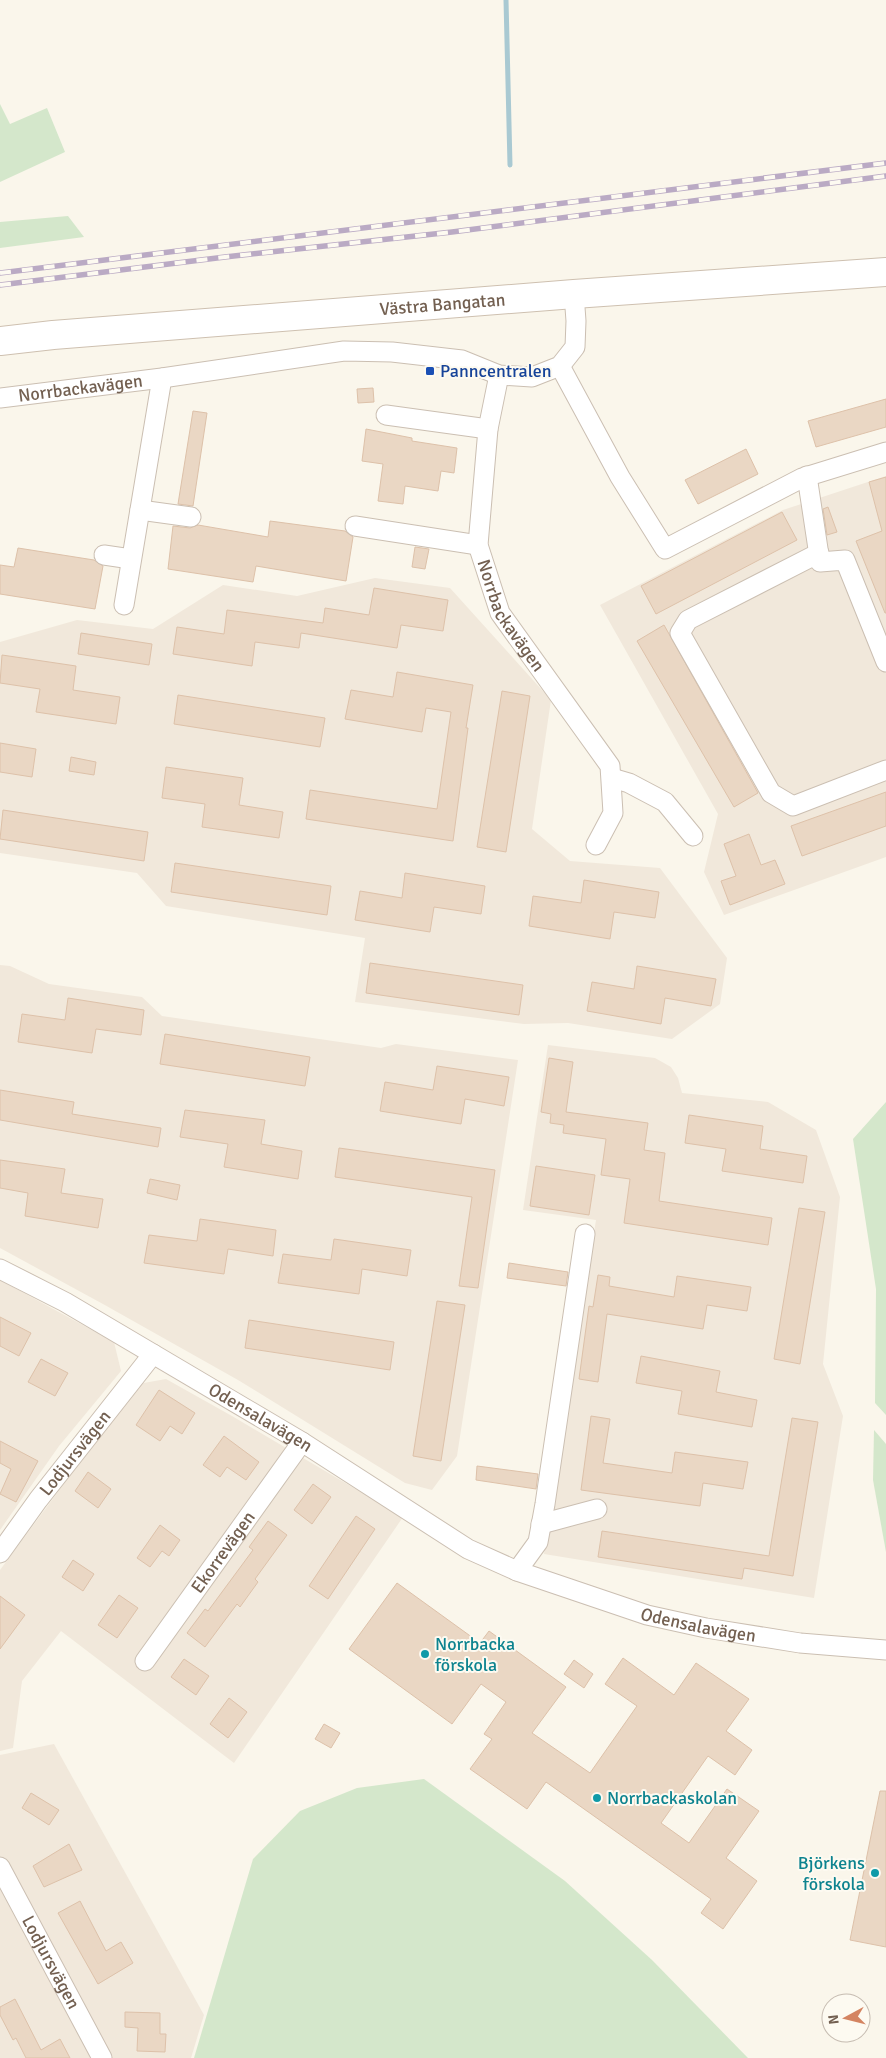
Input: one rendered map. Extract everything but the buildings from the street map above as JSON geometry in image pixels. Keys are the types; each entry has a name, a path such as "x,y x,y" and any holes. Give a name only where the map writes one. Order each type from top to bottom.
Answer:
{"street":[{"name":"Västra Bangatan","path":"0,341 72,333 886,272"},
{"path":"574,294 576,320 575,348 560,366 620,477 665,549 807,476 886,452"},
{"name":"Norrbackavägen","path":"0,398 162,378 344,351 392,352 462,360 499,374 532,377 560,366"},
{"name":"Norrbackavägen","path":"499,374 488,429 478,545 500,613 610,766 613,813 596,845"},
{"name":"Norrbackavägen","path":"124,605 162,378"},
{"path":"386,416 488,429"},
{"path":"807,476 820,562 845,560 886,662"},
{"path":"140,510 191,517"},
{"path":"355,526 478,545"},
{"path":"819,553 688,620 680,633 771,793 793,806 886,770"},
{"path":"104,555 131,559"},
{"path":"612,778 629,782 665,802 693,836"},
{"path":"517,1571 538,1542 585,1234"},
{"name":"Odensalavägen","path":"0,1269 65,1302 302,1442 452,1540 517,1571 647,1615 706,1628 800,1643 886,1650"},
{"name":"Lodjursvägen","path":"0,1554 38,1500 153,1354"},
{"name":"Ekorrevägen","path":"145,1662 302,1442"},
{"path":"541,1524 597,1510"},
{"name":"Lodjursvägen","path":"0,1867 102,2058"}],"shaded area":[{"path":"886,476 886,857 724,915 704,872 718,814 600,605 783,510"},
{"path":"375,578 450,588 551,700 532,829 570,861 660,868 727,958 720,1004 672,1039 568,1023 524,1024 355,1002 365,938 166,906 137,873 0,853 0,642 77,620 153,629 223,585 297,596"},
{"path":"0,965 10,966 49,984 142,997 162,1016 381,1048 396,1044 518,1060 457,1456 432,1490 405,1483 238,1380 0,1248"},
{"path":"548,1045 655,1058 671,1067 678,1078 682,1093 768,1102 816,1130 840,1197 823,1364 843,1416 814,1598 544,1554 596,1220 523,1210"},
{"path":"0,1280 114,1342 121,1371 59,1446 0,1530"},
{"path":"166,1379 403,1517 234,1763 61,1631 22,1681 13,1748 0,1751 0,1570 138,1384"},
{"path":"54,1744 204,2015 191,2058 0,2058 0,1755"}],"green space":[{"path":"0,104 10,124 47,108 65,152 0,182"},
{"path":"68,216 84,237 0,248 0,222"},
{"path":"886,1102 886,1415 875,1403 876,1289 853,1139"},
{"path":"874,1430 886,1444 886,1552 873,1480"},
{"path":"424,1779 565,1881 652,1960 748,2058 194,2058 253,1859 300,1811 357,1788"}],"waterway":[{"path":"506,0 510,165"}],"railway":[{"path":"0,273 886,163"},
{"path":"0,285 225,257 452,232 886,176"}],"place":[{"name":"Panncentralen","path":"430,371"},
{"name":"Norrbacka förskola","path":"425,1654"},
{"name":"Norrbackaskolan","path":"597,1798"},
{"name":"Björkens förskola","path":"875,1873"}]}
